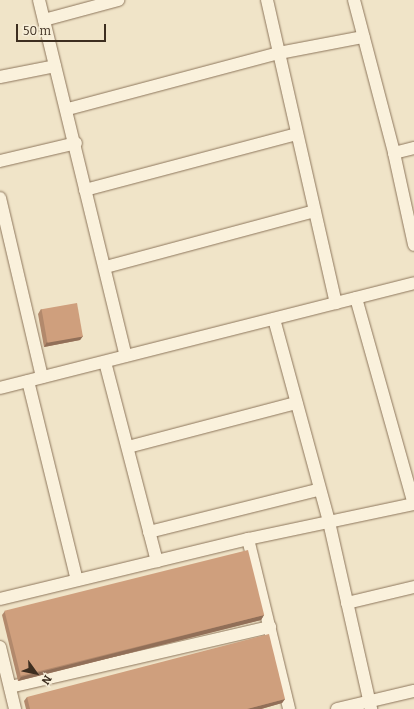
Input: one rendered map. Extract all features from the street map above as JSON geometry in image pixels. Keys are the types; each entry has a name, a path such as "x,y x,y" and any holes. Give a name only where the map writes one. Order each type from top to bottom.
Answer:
{"street":[{"path":"39,0 55,66 68,109 85,190 106,267 126,356"},
{"path":"44,20 118,0"},
{"path":"267,0 336,303"},
{"path":"354,0 394,153 414,245"},
{"path":"68,109 279,53 363,37"},
{"path":"0,77 55,66"},
{"path":"85,190 297,134"},
{"path":"0,161 76,143"},
{"path":"394,153 414,148"},
{"path":"0,198 42,378"},
{"path":"106,267 315,211"},
{"path":"0,388 414,283"},
{"path":"0,599 248,539 414,504 356,298"},
{"path":"274,319 318,490 329,522 370,705"},
{"path":"105,362 157,561"},
{"path":"28,381 77,580"},
{"path":"128,447 296,403"},
{"path":"149,532 318,490"},
{"path":"248,539 289,709"},
{"path":"347,603 414,587"},
{"path":"10,687 270,627"},
{"path":"0,647 14,709"},
{"path":"337,709 370,705 414,691"}],"building":[{"path":"77,303 83,336 47,343 42,309"},
{"path":"248,550 264,615 21,676 4,611"},
{"path":"269,634 285,699 247,709 30,709 27,697"}]}
